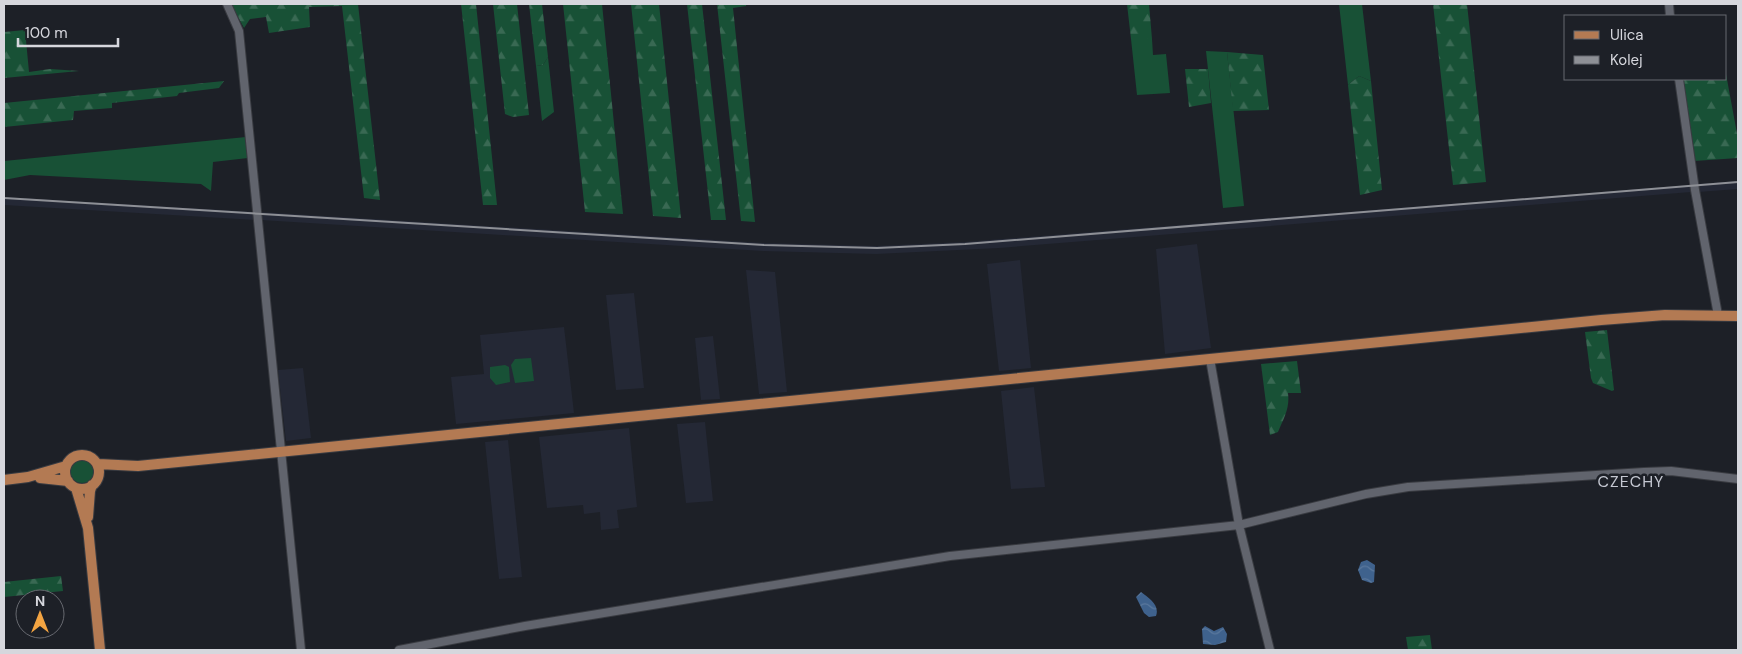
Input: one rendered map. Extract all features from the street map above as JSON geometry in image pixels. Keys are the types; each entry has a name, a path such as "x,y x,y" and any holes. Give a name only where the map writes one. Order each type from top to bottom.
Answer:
{"main road":[{"path":"4,480 28,477 66,466 73,457 84,455 98,464 138,466 1601,320 1665,315 1738,316"},
{"path":"98,464 99,476 90,491 88,528 100,650"},
{"path":"66,466 88,528"},
{"path":"99,476 138,466"},
{"path":"28,477 72,484 82,489 92,486"}],"street":[{"path":"227,4 239,31 301,650"},
{"path":"1680,80 1695,190 1718,315"},
{"path":"1210,359 1239,524 1270,650"},
{"path":"399,650 525,626 950,556 1239,524 1366,494 1408,487 1671,471 1738,479"}],"shaded area":[{"path":"1738,181 1738,189 1698,192 1697,184"},
{"path":"1690,185 1691,192 999,248 876,254 763,251 261,220 260,212 764,243 876,246 964,242"},
{"path":"4,197 255,212 256,220 4,205"},
{"path":"1197,244 1211,348 1165,354 1156,249"},
{"path":"1020,260 1031,368 999,371 987,264"},
{"path":"746,270 775,272 787,392 759,394"},
{"path":"634,293 644,388 616,390 606,295"},
{"path":"564,327 574,413 456,424 451,377 484,374 480,335"},
{"path":"713,336 720,399 701,400 695,338"},
{"path":"303,368 311,438 286,441 278,370"},
{"path":"1034,387 1045,487 1011,489 1001,391"},
{"path":"705,422 713,501 686,503 677,424"},
{"path":"629,428 637,507 617,510 619,528 601,530 600,512 584,514 583,505 547,508 539,437"},
{"path":"508,440 522,577 499,579 485,442"}],"green space":[{"path":"231,4 358,4 380,200 364,198 342,6 309,7 310,27 269,33 266,17 250,19 244,28"},
{"path":"461,4 476,4 497,205 483,205"},
{"path":"493,4 517,4 529,115 513,117 505,114"},
{"path":"529,4 542,4 548,57 543,65 536,66"},
{"path":"563,4 602,4 623,214 585,212"},
{"path":"631,4 659,4 681,218 653,216"},
{"path":"687,4 702,4 726,220 711,220"},
{"path":"717,4 746,4 746,6 733,8 755,222 741,221"},
{"path":"1127,4 1149,4 1152,39 1131,39"},
{"path":"1339,4 1362,4 1371,81 1359,76 1348,85"},
{"path":"1433,4 1467,4 1486,182 1453,185"},
{"path":"25,30 29,72 50,69 79,71 4,78 4,32"},
{"path":"1131,39 1152,39 1153,55 1166,54 1170,93 1137,95"},
{"path":"1206,51 1227,52 1244,206 1223,208"},
{"path":"1227,52 1263,55 1269,110 1233,111"},
{"path":"548,57 554,112 542,121 536,66 543,65"},
{"path":"1185,69 1208,69 1211,103 1189,107"},
{"path":"1359,76 1371,81 1382,190 1360,195 1348,85"},
{"path":"1727,79 1738,139 1738,158 1694,161 1683,80"},
{"path":"224,81 219,88 179,93 177,96 112,103 112,108 74,111 73,120 4,127 4,103"},
{"path":"246,137 248,158 213,162 211,191 201,184 30,175 4,180 4,161"},
{"path":"1607,330 1614,390 1612,391 1593,383 1585,332"},
{"path":"531,358 534,381 515,383 511,365 515,359"},
{"path":"1297,361 1301,393 1288,393 1287,408 1278,432 1270,435 1261,364"},
{"path":"505,365 509,367 510,382 496,385 490,378 490,367"},
{"path":"82,459 91,462 94,471 91,480 82,483 73,480 70,471 73,462"},
{"path":"61,576 63,589 15,589 15,596 4,597 4,582"},
{"path":"1430,635 1432,650 1408,650 1406,637"}],"water":[{"path":"1367,560 1375,565 1374,582 1371,583 1362,580 1358,570 1361,562"},
{"path":"1141,592 1155,605 1156,616 1149,617 1144,613 1136,597"},
{"path":"1205,626 1214,631 1223,627 1227,634 1226,642 1215,645 1203,644 1202,629"}],"railway":[{"path":"4,198 764,245 877,248 965,244 1738,182"}],"district":[{"name":"CZECHY","path":"1631,481"}]}
